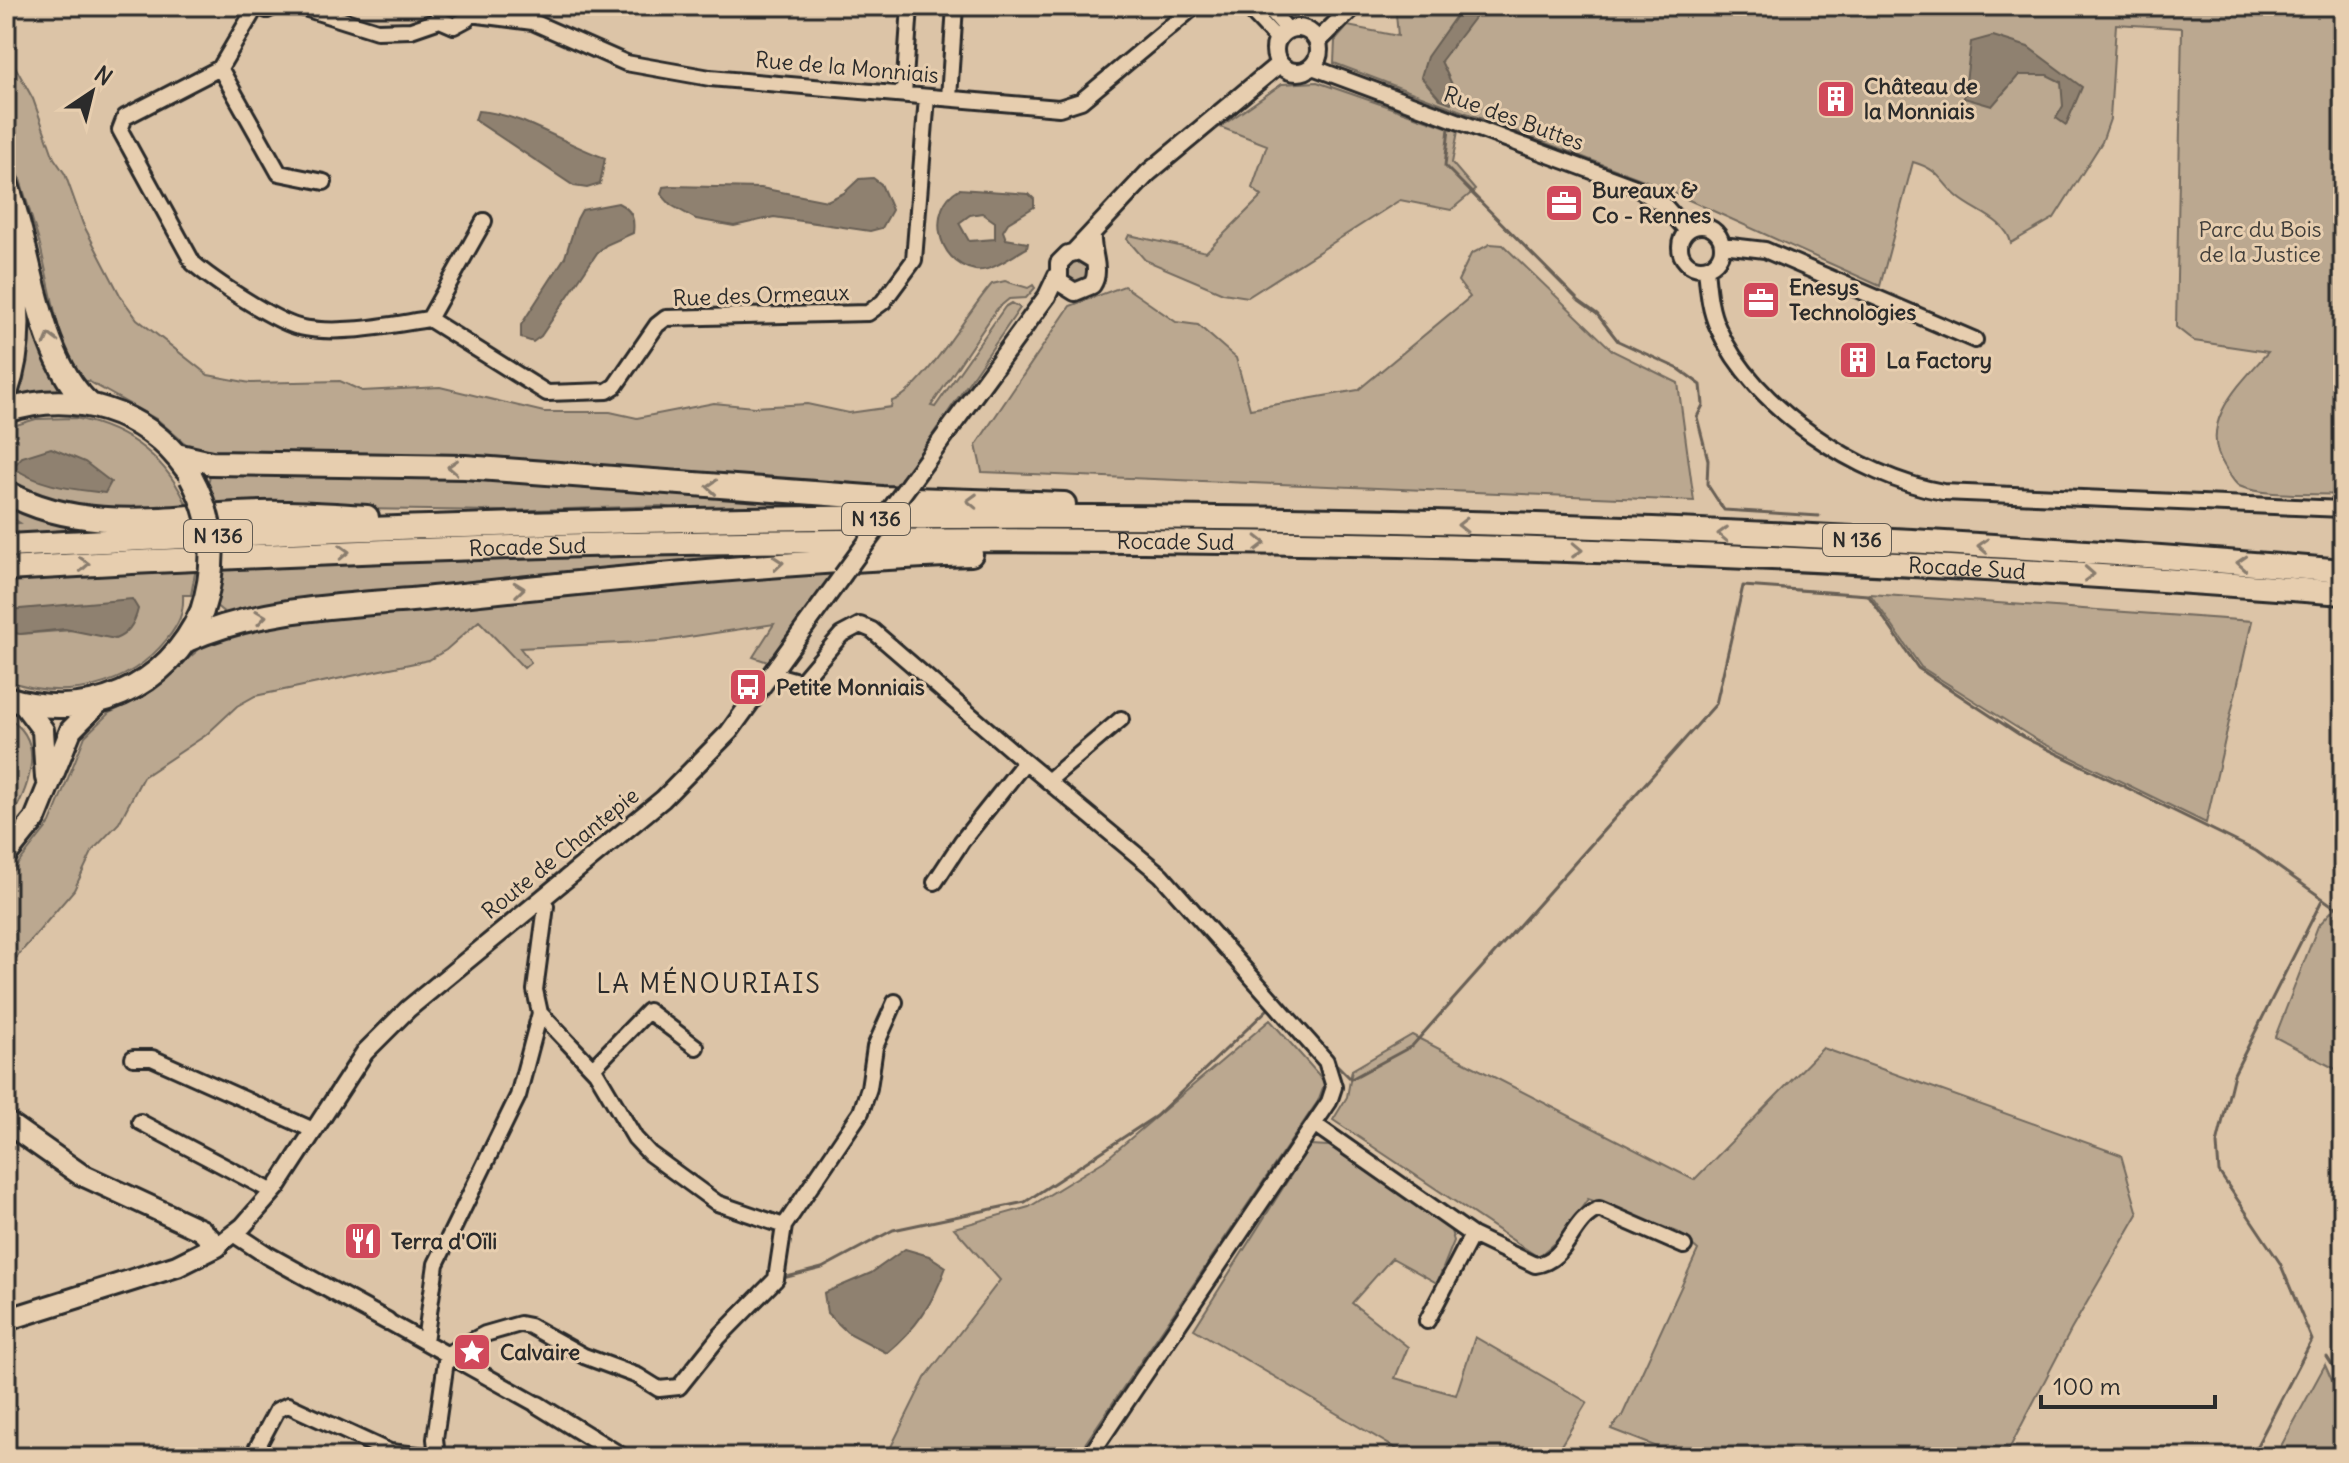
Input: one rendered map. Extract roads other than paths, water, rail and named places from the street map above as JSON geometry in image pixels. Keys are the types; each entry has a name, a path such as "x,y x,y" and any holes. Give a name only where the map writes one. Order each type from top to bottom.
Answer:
{"main road":[{"path":"6,183 24,235 56,361 69,384 89,404"},
{"path":"6,242 17,321 14,364 6,393"},
{"path":"6,411 54,402 89,404 131,419 176,455 191,477 206,508 212,542 211,576 202,611 187,640 167,664 142,684 98,703 67,707 14,700"},
{"path":"176,455 211,463 465,467 882,498 1117,506 1188,520"},
{"path":"6,492 48,511 83,518 264,513 405,518 430,527"},
{"name":"Rocade Sud","path":"6,546 430,527 820,519 1188,520 1525,526 1868,540 2343,571"},
{"path":"187,640 239,620 494,591 787,562 1096,550 1126,541"},
{"name":"Rocade Sud","path":"6,569 255,555 581,544 1126,541 1682,554 2081,574 2343,593"},
{"path":"14,700 43,730 47,761 44,799"},
{"path":"6,855 35,819 66,739 77,722 98,703"},
{"path":"6,1122 80,1174 201,1230 217,1246"},
{"name":"Route de Chantepie","path":"6,1320 177,1266 217,1246"}],"street":[{"path":"276,6 267,10 255,7 220,68 125,117 120,130 193,263 208,277 296,326 327,330 429,319 484,221"},
{"path":"298,6 377,31 411,30 438,13"},
{"path":"904,94 910,6"},
{"path":"949,98 955,6"},
{"name":"Rue de la Monniais","path":"438,13 457,26 470,10 533,22 626,63 710,78 1071,107 1195,6"},
{"path":"1246,6 1283,35 1312,35 1354,6"},
{"path":"1267,6 1283,35"},
{"path":"1312,35 1343,6"},
{"path":"1283,35 1275,52 1279,64 1299,73 1312,67 1320,52 1312,35"},
{"path":"1070,290 1057,275 1062,257 1074,252 1148,173 1279,64"},
{"name":"Rue des Buttes","path":"1312,67 1635,187 1666,207 1687,231"},
{"path":"220,68 279,173 324,182"},
{"name":"Rue des Ormeaux","path":"429,319 547,393 607,391 615,386 657,325 666,318 868,313 883,302 914,260 927,97"},
{"path":"1699,226 1712,229 1722,245 1719,257 1706,268 1688,264 1680,254 1680,241 1687,231 1699,226"},
{"path":"1047,296 1070,290 1081,291 1092,285 1097,276 1092,233"},
{"path":"1722,245 1765,250 1975,340"},
{"path":"1074,252 1085,253 1094,260"},
{"path":"1706,268 1719,330 1766,393 1816,438 1883,476 1913,487 1943,492 2343,509"},
{"name":"Route de Chantepie","path":"217,1246 235,1234 273,1192 344,1080 379,1036 663,799 729,732 1047,296 1057,275"},
{"path":"772,674 801,682 841,635 860,625 872,630 1161,875 1326,1061 1334,1087 1329,1102 1089,1457"},
{"path":"1048,781 1121,719"},
{"path":"935,882 962,841 1025,762"},
{"path":"425,1341 436,1264 518,1096 540,1013 535,990 546,906 542,899"},
{"path":"447,1354 485,1334 520,1324 530,1326 584,1356 638,1376 659,1389 679,1387 719,1337 776,1279 784,1226 861,1112 869,1088 875,1047 895,1002"},
{"path":"593,1068 648,1011 696,1047"},
{"path":"540,1013 593,1068 635,1138 650,1154 717,1203 784,1226"},
{"path":"133,1058 152,1058 313,1130"},
{"path":"140,1122 273,1192"},
{"path":"1314,1124 1472,1235 1535,1265 1546,1264 1556,1258 1589,1212 1599,1209 1684,1246"},
{"path":"235,1234 258,1250 538,1405 622,1457"},
{"path":"1427,1321 1472,1235"},
{"path":"252,1457 277,1410 288,1405 390,1452 437,1457 435,1439 447,1354"}],"waterway":[{"path":"1449,128 1445,166 1579,301 1597,314 1618,341 1679,369 1701,385 1703,405 1697,417 1708,460 1707,484 1724,510 1819,516"},
{"path":"1337,1065 1351,1079 1412,1046 1716,704 1743,586 1868,595 1918,668 2023,737 2256,851 2333,906 2343,909"},
{"path":"2251,1457 2312,1340 2280,1263 2219,1172 2217,1144 2234,1074 2322,900"},
{"path":"783,1278 822,1268 893,1230 1025,1202 1156,1116 1269,1008 1321,1068"},
{"path":"2327,1357 2343,1382"}],"place":[{"name":"Château de la Monniais","path":"1836,99"},
{"name":"Bureaux & Co - Rennes","path":"1564,203"},
{"name":"Enesys Technologies","path":"1761,300"},
{"name":"La Factory","path":"1858,360"},
{"name":"Petite Monniais","path":"748,687"},
{"name":"Terra d'Oïli","path":"363,1241"},
{"name":"Calvaire","path":"472,1352"}],"district":[{"name":"LA MÉNOURIAIS","path":"709,984"}],"park label":[{"name":"Parc du Bois de la Justice","path":"2260,242"}]}
